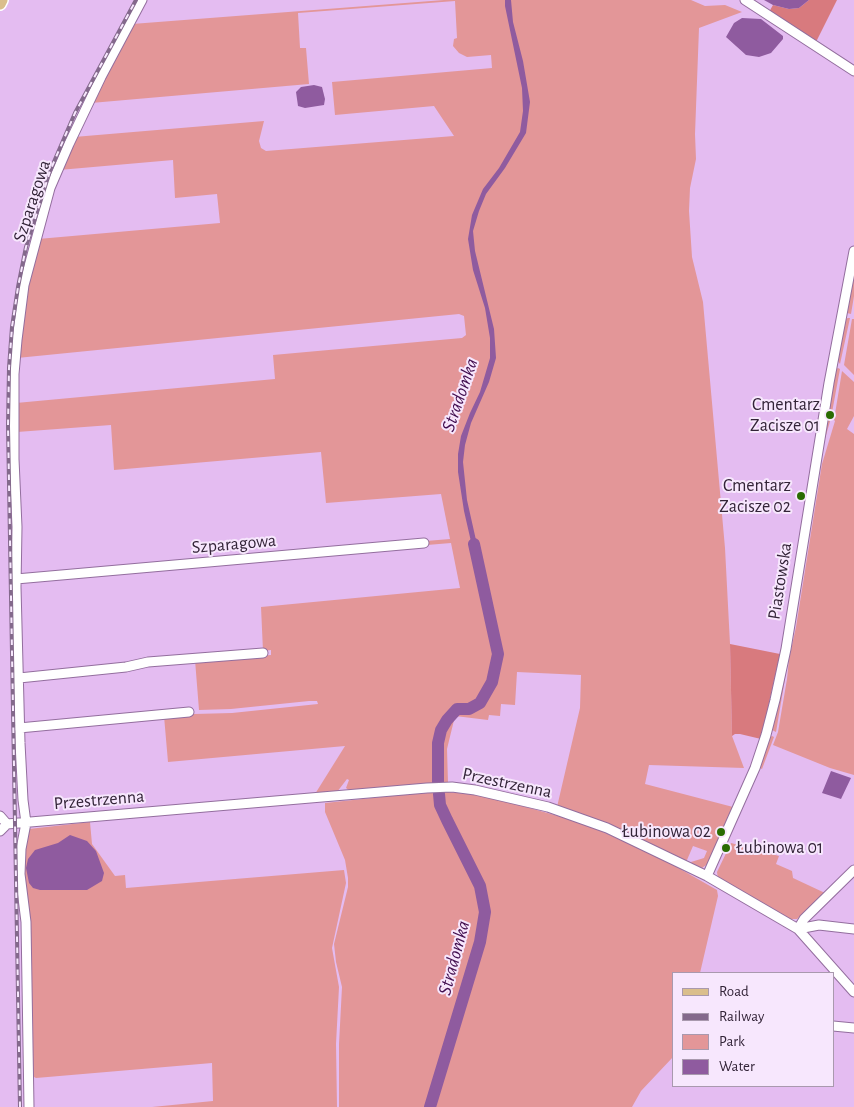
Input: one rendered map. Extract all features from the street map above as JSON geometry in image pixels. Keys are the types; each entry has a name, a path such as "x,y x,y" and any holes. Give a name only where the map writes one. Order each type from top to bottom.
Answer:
{"main road":[{"path":"0,4 2,0"}],"street":[{"name":"Szparagowa","path":"28,1107 26,922 20,874 21,849 26,823 19,728 14,374 24,284 50,188 94,92 142,0"},
{"path":"745,0 854,71"},
{"name":"Piastowska","path":"707,876 755,768 775,700 786,649 829,382 854,251"},
{"name":"Szparagowa","path":"16,580 424,543"},
{"path":"19,678 126,667 148,662 263,653"},
{"path":"19,728 189,712"},
{"name":"Przestrzenna","path":"7,824 427,788 452,787 501,796 570,814 607,828 707,876 798,929 854,992"},
{"path":"0,816 7,824 0,831"},
{"path":"798,929 804,919 854,870"},
{"path":"798,929 819,925 854,929"},
{"path":"834,1026 854,1028"}],"green space":[{"path":"444,0 691,0 705,6 725,5 742,12 699,28 695,134 696,159 690,188 689,211 692,257 703,302 725,548 732,736 744,768 649,765 645,784 733,807 709,863 702,868 692,866 691,862 704,858 707,851 693,846 687,860 683,861 610,825 557,807 580,708 581,675 517,672 515,705 501,704 500,716 489,715 488,720 455,716 447,749 448,783 350,791 346,788 349,780 347,779 337,792 315,794 345,746 168,762 164,716 232,713 318,704 317,701 309,701 231,709 199,710 195,660 271,655 271,650 263,651 261,607 460,588 451,543 427,545 426,541 450,539 441,494 326,503 321,452 114,470 111,425 17,432 16,403 275,379 273,355 462,338 466,335 464,316 459,314 17,358 26,284 38,239 220,223 217,194 175,198 173,160 59,170 74,137 264,121 259,141 261,148 266,151 454,136 434,106 335,115 332,82 492,68 491,55 467,57 459,53 453,46 454,39 457,38 455,1 298,13 300,48 306,48 309,84 91,103 132,24"},
{"path":"854,274 854,296 851,314 847,313"},
{"path":"850,318 840,364 838,361 845,319"},
{"path":"852,319 854,319 854,375 844,365"},
{"path":"836,369 840,369 831,418 822,449"},
{"path":"842,371 854,382 854,416 847,429 854,434 854,775 830,768 773,745 778,732 822,464 835,421"},
{"path":"787,660 785,679 776,732 772,730"},
{"path":"770,737 774,737 762,769 760,768"},
{"path":"448,792 477,795 583,823 661,858 717,890 718,896 700,972 672,972 672,1058 641,1091 632,1107 339,1107 339,1044 342,987 334,944 348,887 348,878 345,860 325,812 325,803"},
{"path":"90,822 92,844 115,876 125,875 126,888 344,870 346,883 332,948 339,987 336,1044 337,1107 152,1107 213,1101 212,1063 36,1078 32,1076 22,857 29,829"},
{"path":"731,843 779,856 776,864 792,871 793,878 825,893 797,919 789,919 718,879 717,872"}],"shaded area":[{"path":"809,0 837,0 815,44 769,12 773,5 789,9 799,8"},
{"path":"730,644 780,654 761,739 740,734 732,736"}],"water":[{"path":"505,0 511,0 513,22 523,61 530,102 526,133 505,168 486,194 473,231 475,251 494,329 496,358 489,382 471,423 463,462 467,500 480,558 475,559 464,511 458,472 458,454 461,436 480,392 490,358 490,338 485,308 473,270 468,239 472,215 483,189 499,168 520,132 523,111 522,88"},
{"path":"764,0 809,0 799,8 789,9 773,5"},
{"path":"742,18 761,19 783,36 783,39 771,53 759,57 746,55 726,37 734,23"},
{"path":"314,85 322,87 325,99 324,105 305,108 298,106 296,92 301,87"},
{"path":"831,771 851,778 841,799 822,793"},
{"path":"70,835 87,841 96,851 104,873 102,881 87,890 40,890 33,888 29,883 26,868 28,859 35,850 58,843"}],"waterway":[{"name":"Stradomka","path":"438,788 438,743 441,730 457,709 469,709 480,703 492,682 498,654 474,544"},
{"name":"Stradomka","path":"430,1107 480,942 485,912 480,886 440,805 439,794"}],"railway":[{"path":"20,1107 8,426 12,327 26,247 50,171 75,113 136,0"}],"place":[{"name":"Cmentarz Zacisze 01","path":"830,415"},
{"name":"Cmentarz Zacisze 02","path":"801,496"},
{"name":"Łubinowa 02","path":"721,832"},
{"name":"Łubinowa 01","path":"726,848"}]}
